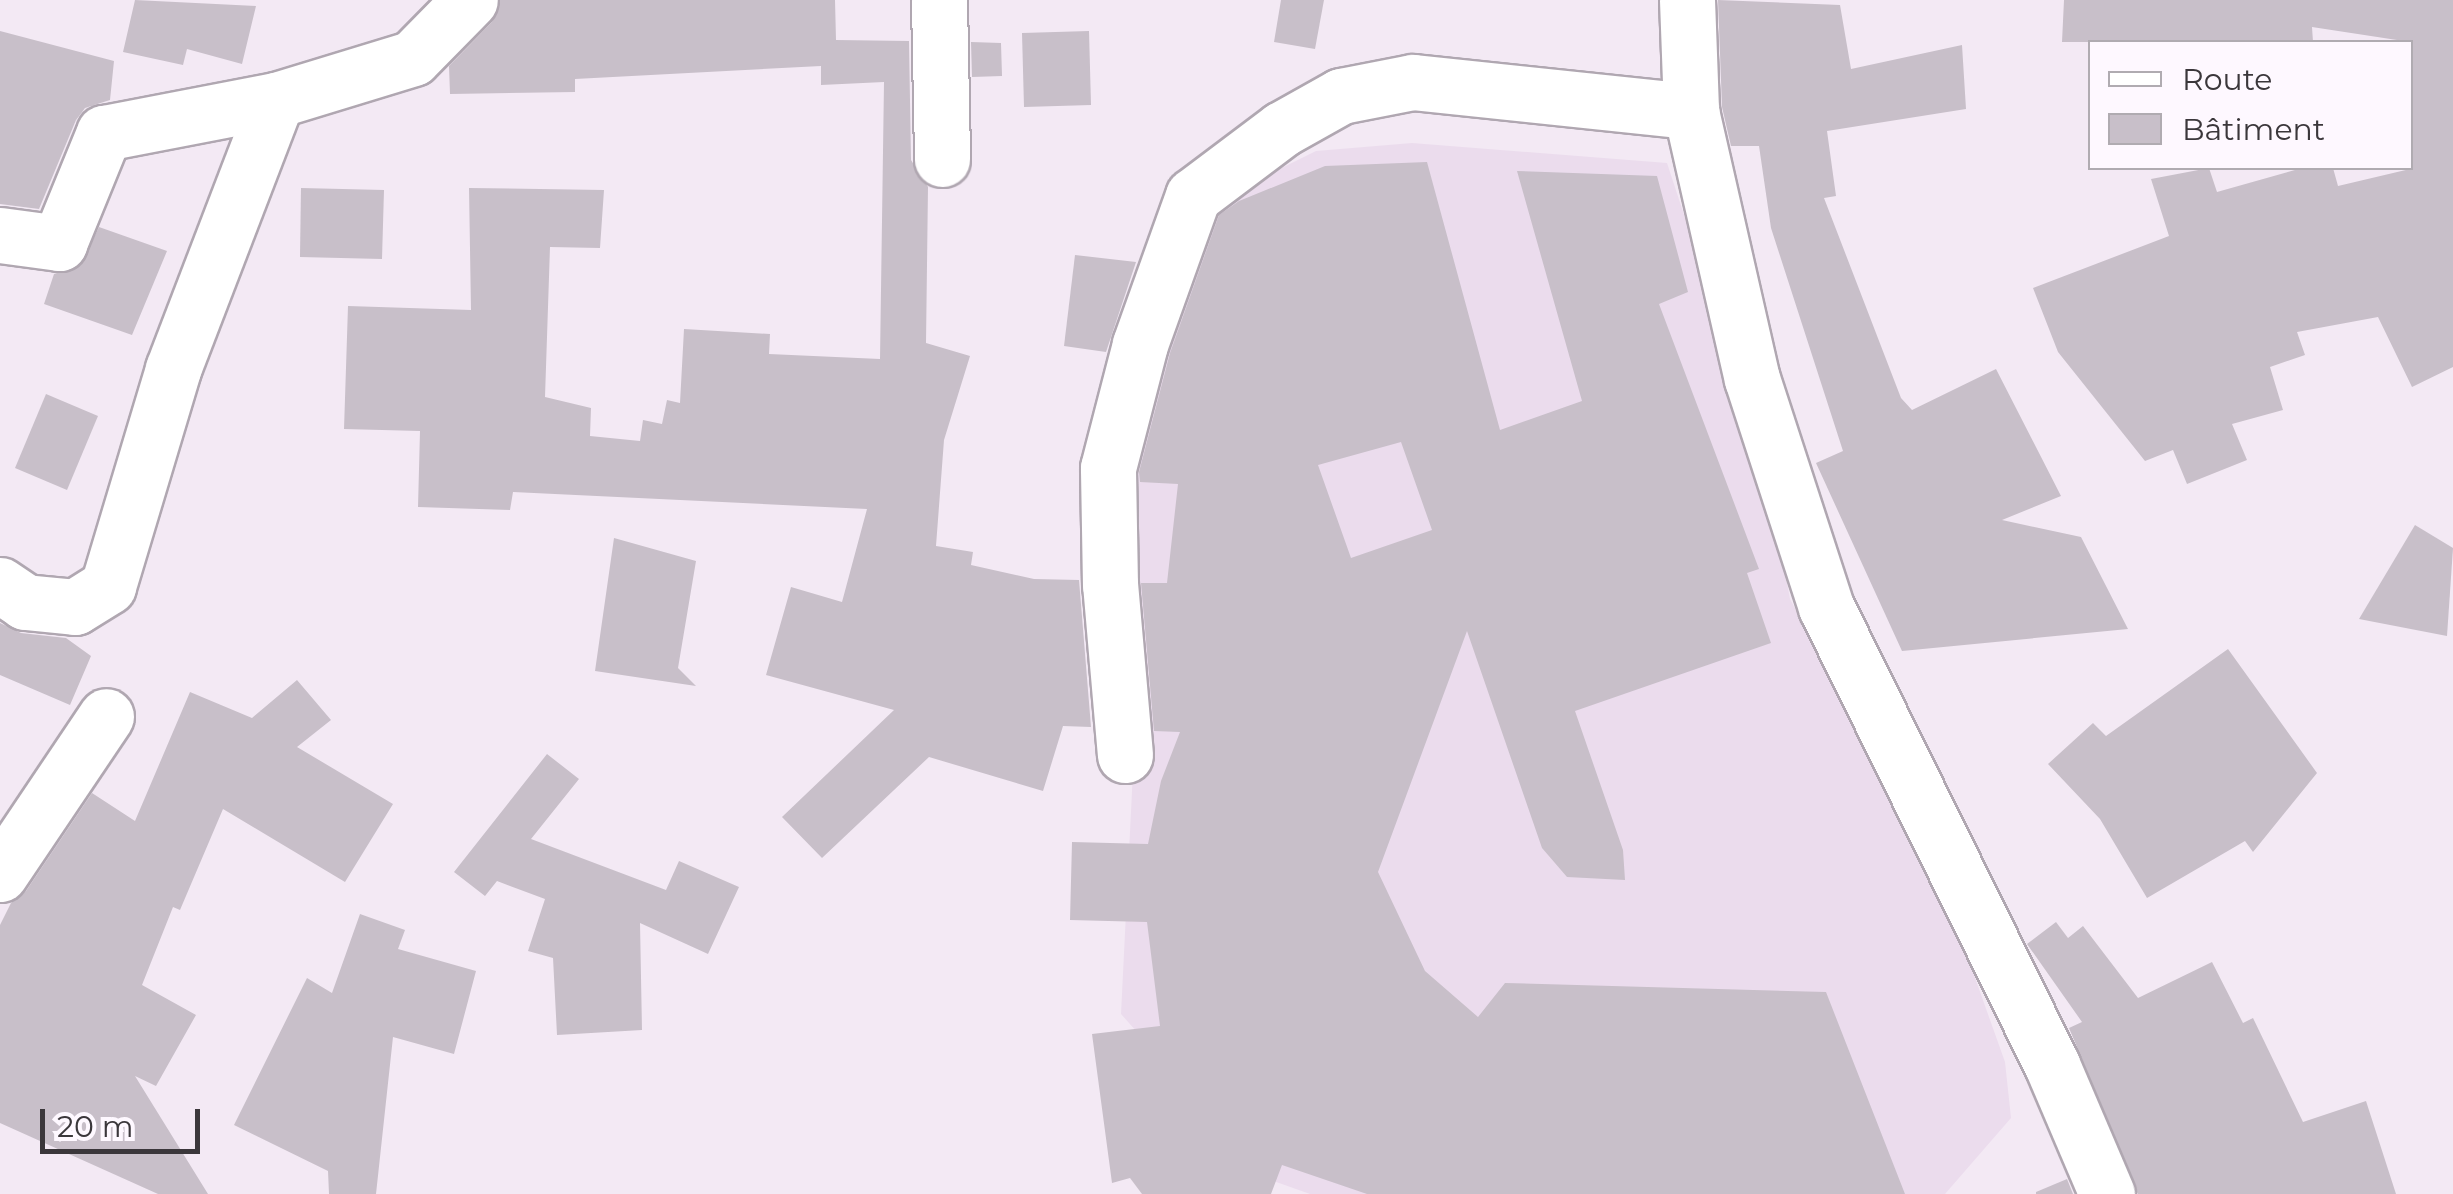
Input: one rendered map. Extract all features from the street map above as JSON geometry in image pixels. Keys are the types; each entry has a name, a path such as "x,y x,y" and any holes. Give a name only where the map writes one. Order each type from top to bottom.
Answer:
{"street":[{"path":"0,235 58,243 104,133 276,100 413,58 470,0"},
{"path":"939,0 942,158"},
{"path":"1687,0 1691,111 1752,380 1826,606 2052,1065 2107,1194"},
{"path":"1125,755 1110,586 1108,468 1140,344 1193,196 1282,129 1341,96 1413,82 1691,111"},
{"path":"0,585 25,602 74,606 108,586 173,369 276,100"},
{"path":"0,874 106,716"}],"shaded area":[{"path":"1412,143 1667,163 1763,455 1790,599 1942,885 2005,1062 2011,1118 1945,1194 1310,1194 1268,1179 1121,1014 1133,771 1115,482 1192,212 1316,151"}],"building":[{"path":"135,0 256,6 242,64 187,49 183,65 123,52"},
{"path":"500,0 835,0 836,40 909,41 911,160 928,187 926,343 970,356 944,440 936,546 973,552 971,565 1034,579 1079,580 1091,727 1063,726 1043,791 929,757 822,858 782,817 894,710 766,675 791,587 842,602 867,509 513,492 510,510 418,507 420,431 344,429 348,306 471,310 469,188 604,190 600,248 550,247 545,397 591,408 590,436 640,441 643,420 662,424 667,400 680,403 684,329 770,334 769,354 880,359 884,82 821,85 821,66 575,79 575,92 450,94 449,66 492,22"},
{"path":"1281,0 1324,0 1315,49 1274,42"},
{"path":"1718,0 1840,5 1851,69 1962,45 1966,109 1827,131 1836,196 1824,198 1901,398 1912,410 1996,369 2061,496 2002,520 2081,537 2128,629 1902,651 1816,463 1843,451 1771,228 1759,146 1731,146 1722,107"},
{"path":"2064,0 2453,0 2453,367 2412,387 2378,317 2297,332 2305,355 2270,367 2283,410 2232,424 2247,460 2187,484 2173,450 2145,461 2058,352 2033,288 2169,236 2151,179 2210,170 2217,192 2295,170 2334,170 2338,186 2413,170 2413,40 2312,27 2313,40 2062,42"},
{"path":"0,31 114,61 110,100 85,108 76,120 39,209 0,204"},
{"path":"1089,31 1091,105 1024,107 1022,33"},
{"path":"971,42 1001,43 1002,76 972,77"},
{"path":"1427,162 1500,430 1582,401 1517,171 1657,176 1688,292 1659,304 1759,569 1747,573 1771,643 1575,711 1623,850 1625,880 1567,877 1542,848 1467,631 1378,872 1425,971 1478,1017 1505,983 1826,992 1905,1194 1367,1194 1282,1165 1271,1194 1142,1194 1130,1178 1112,1183 1092,1034 1160,1026 1147,922 1070,920 1072,842 1148,844 1161,781 1180,732 1154,731 1141,583 1167,583 1178,484 1140,482 1139,472 1170,353 1219,215 1239,201 1325,166","holes":["1401,442 1432,530 1351,558 1318,465"]},
{"path":"301,188 384,190 382,259 300,257"},
{"path":"99,227 167,251 132,335 44,304 54,274 81,265"},
{"path":"1075,255 1136,262 1106,352 1064,346"},
{"path":"46,394 98,416 67,490 15,468"},
{"path":"2415,525 2453,548 2447,636 2359,619"},
{"path":"614,538 696,561 678,668 696,686 595,671"},
{"path":"0,623 21,633 66,638 91,656 70,705 0,675"},
{"path":"2228,649 2317,773 2253,852 2245,841 2147,898 2100,819 2048,764 2093,723 2106,736"},
{"path":"297,680 331,720 297,747 393,804 345,882 223,809 180,910 173,907 142,985 196,1015 156,1086 135,1076 208,1194 158,1194 0,1123 0,925 11,903 26,891 92,793 135,821 190,692 252,718"},
{"path":"547,754 579,779 531,839 666,890 679,861 739,887 708,954 640,923 642,1030 557,1035 553,958 528,951 545,899 497,881 485,896 454,872"},
{"path":"360,914 405,930 398,949 476,971 454,1054 393,1037 376,1194 329,1194 328,1171 234,1125 307,978 332,993"},
{"path":"2056,922 2068,938 2083,926 2138,998 2212,962 2243,1023 2253,1018 2303,1122 2366,1101 2396,1194 2138,1194 2069,1028 2082,1022 2027,944"},
{"path":"2067,1179 2073,1194 2036,1194 2036,1192"}]}
